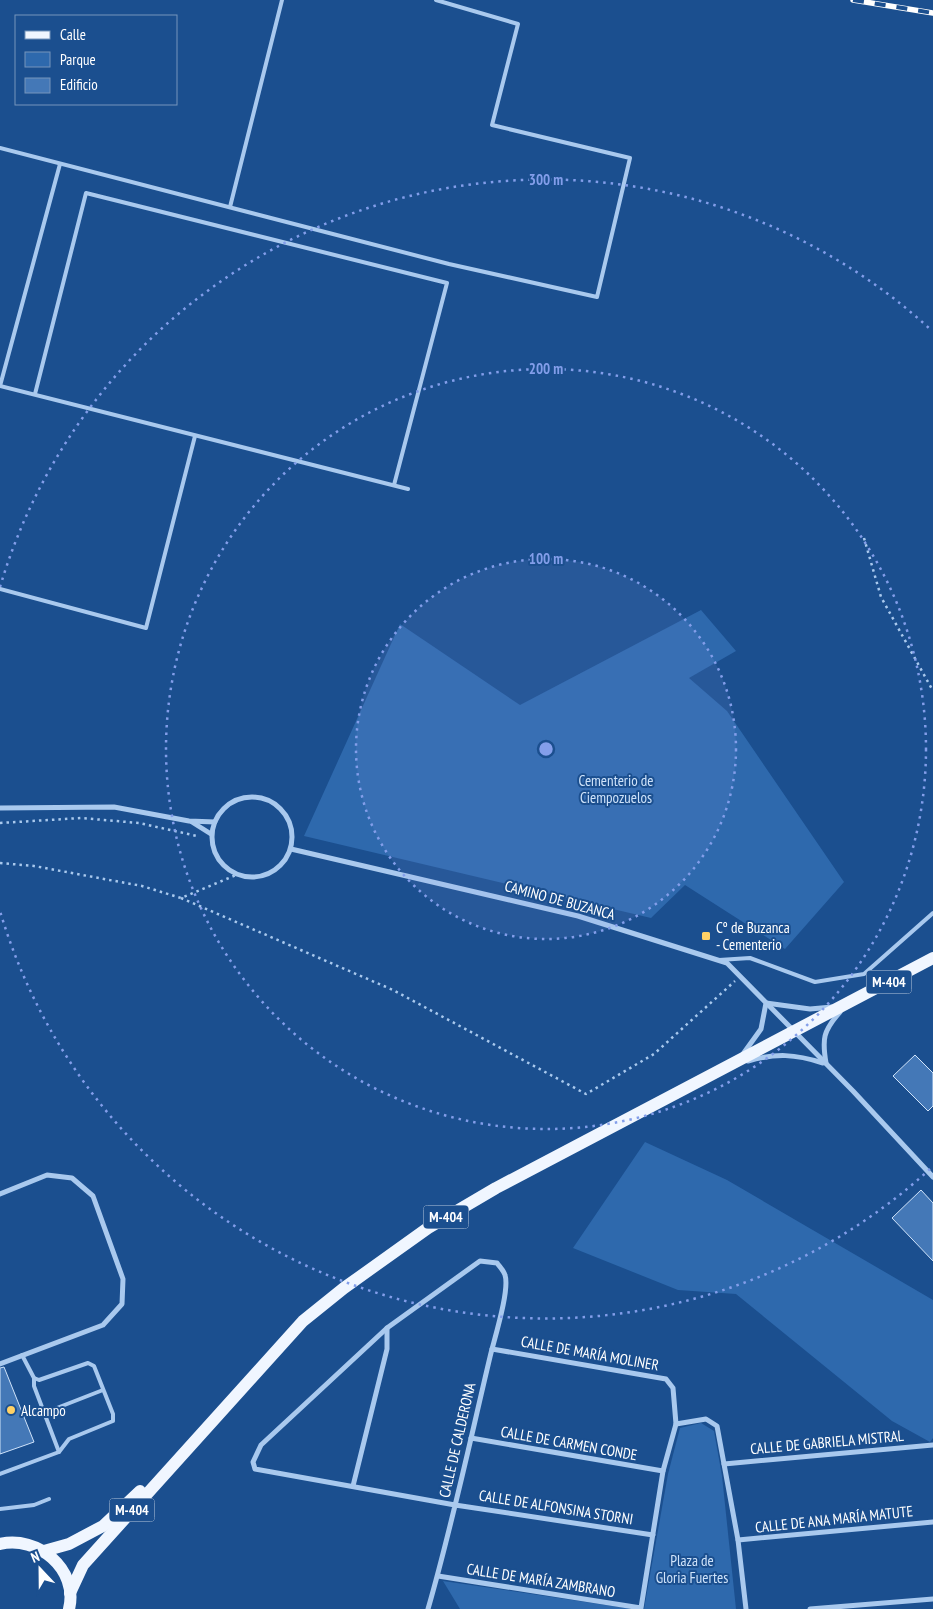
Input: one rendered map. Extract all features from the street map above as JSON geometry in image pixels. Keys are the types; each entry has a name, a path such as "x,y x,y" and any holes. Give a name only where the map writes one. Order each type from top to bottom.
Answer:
{"main road":[{"name":"M-404","path":"70,1604 83,1565 303,1321 344,1288 428,1228 496,1188 735,1064 933,958"},
{"name":"M-404","path":"44,1551 69,1544 102,1526 201,1432"},
{"name":"M-404","path":"1,1543 16,1542 44,1551 57,1562 64,1574 70,1604"}],"street":[{"path":"255,797 268,800 282,810 290,823 291,849 285,861 267,875 250,878 236,875 220,862 212,843 211,834 215,822 222,810 237,800 255,797"},
{"path":"0,808 114,807 189,821 215,822"},
{"path":"189,821 211,834"},
{"name":"CAMINO DE BUZANCA","path":"291,849 578,916 727,964 826,1064 933,1177"},
{"path":"735,1064 761,1029 766,1003 810,1009 845,1006"},
{"path":"735,1064 771,1055 803,1056 826,1064 822,1043 827,1026 845,1006"},
{"path":"0,1194 47,1175 72,1178 93,1196 123,1279 122,1304 103,1324 0,1364"},
{"name":"CALLE DE CALDERONA","path":"387,1328 480,1260 497,1263 506,1276 505,1294 492,1350 438,1576 428,1609"},
{"path":"353,1486 387,1348 387,1328"},
{"name":"CALLE DE ALFONSINA STORNI","path":"387,1328 261,1446 253,1462 256,1469 455,1504 653,1535"},
{"name":"CALLE DE MARÍA MOLINER","path":"492,1350 666,1379 673,1388 676,1424"},
{"path":"653,1535 663,1472 676,1424 706,1419 717,1426 738,1540 746,1609"},
{"name":"CALLE DE CARMEN CONDE","path":"470,1438 663,1472"},
{"name":"CALLE DE GABRIELA MISTRAL","path":"724,1464 933,1445"},
{"name":"CALLE DE ANA MARÍA MATUTE","path":"738,1540 933,1522"},
{"name":"CALLE DE MARÍA ZAMBRANO","path":"438,1576 641,1608 653,1535"},
{"path":"810,1609 933,1599"}],"lane":[{"path":"230,207 282,0"},
{"path":"0,148 449,264 597,297 630,158 492,126 518,24 436,0"},
{"path":"60,164 0,386 408,489"},
{"path":"35,394 86,193 447,283 394,485"},
{"path":"0,588 146,628 195,436"},
{"path":"716,960 750,958 815,982 864,974 933,913"},
{"path":"22,1355 34,1378 34,1386 59,1452"},
{"path":"0,1474 59,1452 69,1439 113,1421 113,1414 94,1366 88,1363 39,1380 34,1378"},
{"path":"44,1413 103,1390"},
{"path":"0,1509 34,1505 48,1499"}],"path":[{"path":"864,538 880,597 933,691"},
{"path":"0,823 81,818 139,823 199,837 212,843"},
{"path":"0,863 34,866 142,886 181,898 393,990 586,1094 654,1054 740,977"},
{"path":"181,898 236,875"}],"green space":[{"name":"Cementerio de Ciempozuelos","path":"701,610 736,651 689,678 727,711 844,882 785,949 685,885 651,918 304,836 400,624 520,705"},
{"path":"645,1142 727,1180 933,1300 933,1438 930,1442 892,1421 736,1294 678,1290 573,1248"},
{"name":"Plaza de Gloria Fuertes","path":"701,1423 714,1431 722,1476 736,1609 644,1609 668,1474 680,1428"},
{"name":"Plaza de Gloria Fuertes","path":"443,1581 633,1609 460,1609"}],"building":[{"path":"915,1055 933,1073 933,1106 928,1111 893,1076"},
{"path":"921,1190 933,1203 933,1261 892,1218"},
{"name":"Alcampo","path":"4,1367 34,1442 0,1454 0,1368"}],"railway":[{"path":"853,0 933,13"}],"place":[{"name":"Cº de Buzanca - Cementerio","path":"706,936"},
{"name":"Alcampo","path":"11,1410"}]}
